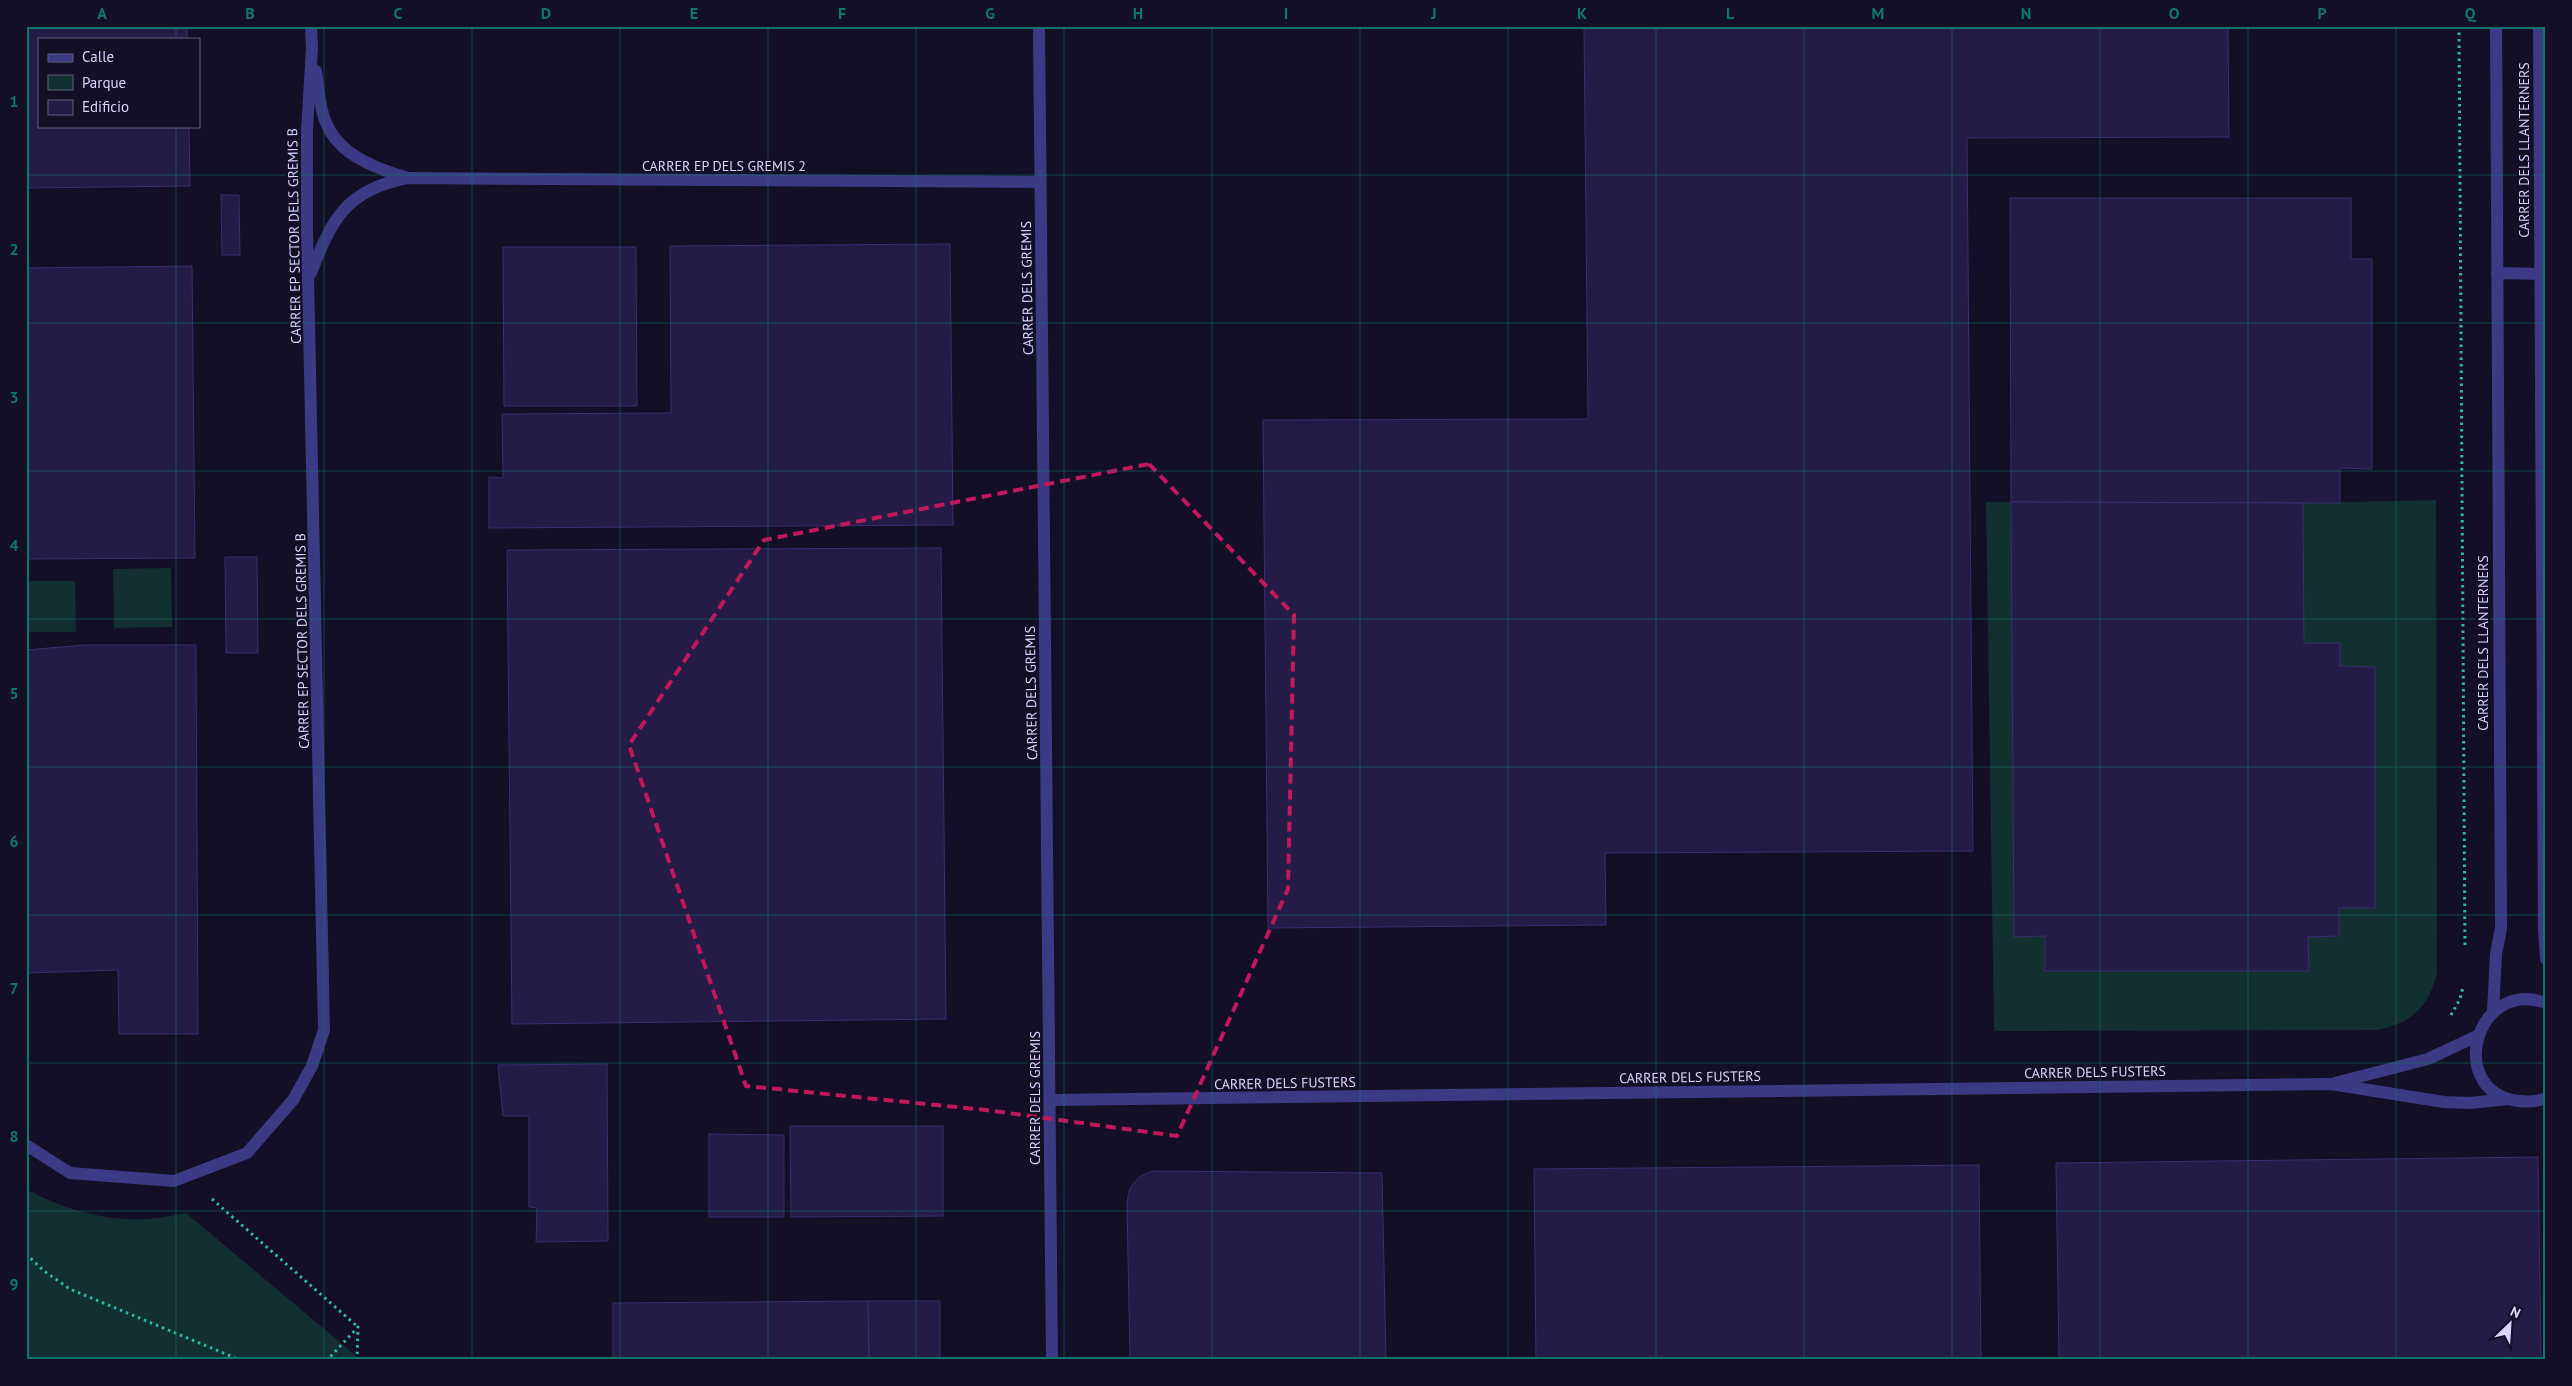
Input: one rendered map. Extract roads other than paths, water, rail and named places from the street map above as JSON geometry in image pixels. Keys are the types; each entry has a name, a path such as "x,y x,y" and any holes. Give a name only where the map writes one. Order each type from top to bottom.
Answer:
{"street":[{"name":"CARRER EP SECTOR DELS GREMIS B","path":"26,1146 70,1173 174,1180 247,1153 293,1100 312,1066 324,1030 307,130 312,48 311,26"},
{"name":"CARRER DELS GREMIS","path":"1039,26 1052,1360"},
{"name":"CARRER DELS LLANTERNERS","path":"2493,1012 2496,954 2501,928 2496,26"},
{"name":"CARRER DELS LLANTERNERS","path":"2539,26 2543,274 2544,919 2546,958"},
{"path":"312,48 323,115 336,139 357,160 380,170 408,178"},
{"path":"310,277 328,232 340,212 366,192 383,183 408,178"},
{"name":"CARRER EP DELS GREMIS 2","path":"408,178 1040,182"},
{"path":"2498,273 2543,274"},
{"path":"2508,1099 2487,1084 2481,1073 2476,1055 2477,1036 2483,1023 2493,1012 2506,1003 2521,999 2537,999 2546,1003"},
{"name":"CARRER DELS FUSTERS","path":"2331,1084 2428,1059 2477,1036"},
{"name":"CARRER DELS FUSTERS","path":"1050,1100 2331,1084 2444,1102 2470,1103 2508,1099 2524,1102 2544,1101"}]}
